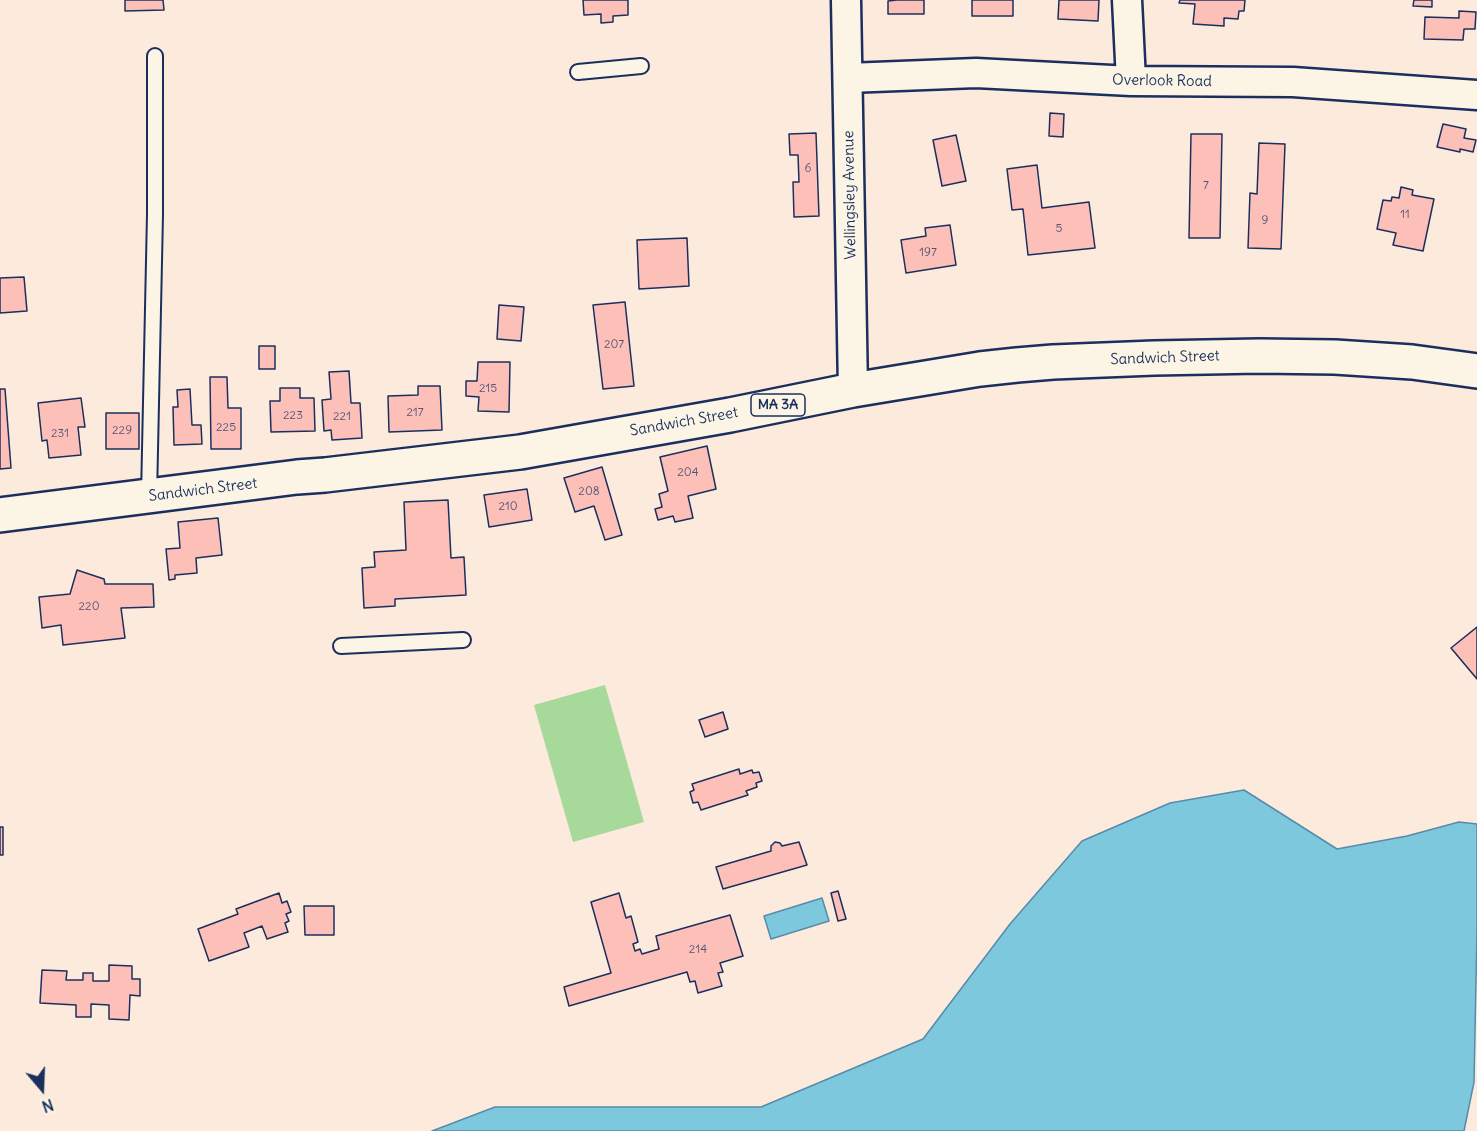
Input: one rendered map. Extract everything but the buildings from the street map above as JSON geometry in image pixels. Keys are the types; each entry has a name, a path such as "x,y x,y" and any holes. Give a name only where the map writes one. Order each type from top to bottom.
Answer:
{"main road":[{"name":"Sandwich Street","path":"0,515 297,477 520,452 730,415 853,390 989,368 1053,362 1259,356 1335,357 1412,362 1477,371"}],"street":[{"name":"Wellingsley Avenue","path":"846,0 853,390"},
{"path":"1127,0 1131,81"},
{"name":"Overlook Road","path":"848,78 976,73 1131,81 1293,82 1477,95"}],"lane":[{"path":"149,497 155,214 155,56"},
{"path":"578,72 640,66"},
{"path":"341,646 463,640"}],"green space":[{"path":"605,685 644,822 573,842 534,705"}],"water":[{"path":"1244,790 1337,849 1407,836 1459,822 1477,824 1474,1082 1464,1131 432,1131 495,1107 761,1107 923,1039 1010,924 1082,841 1170,803"},
{"path":"822,898 829,921 771,939 764,916"}]}
